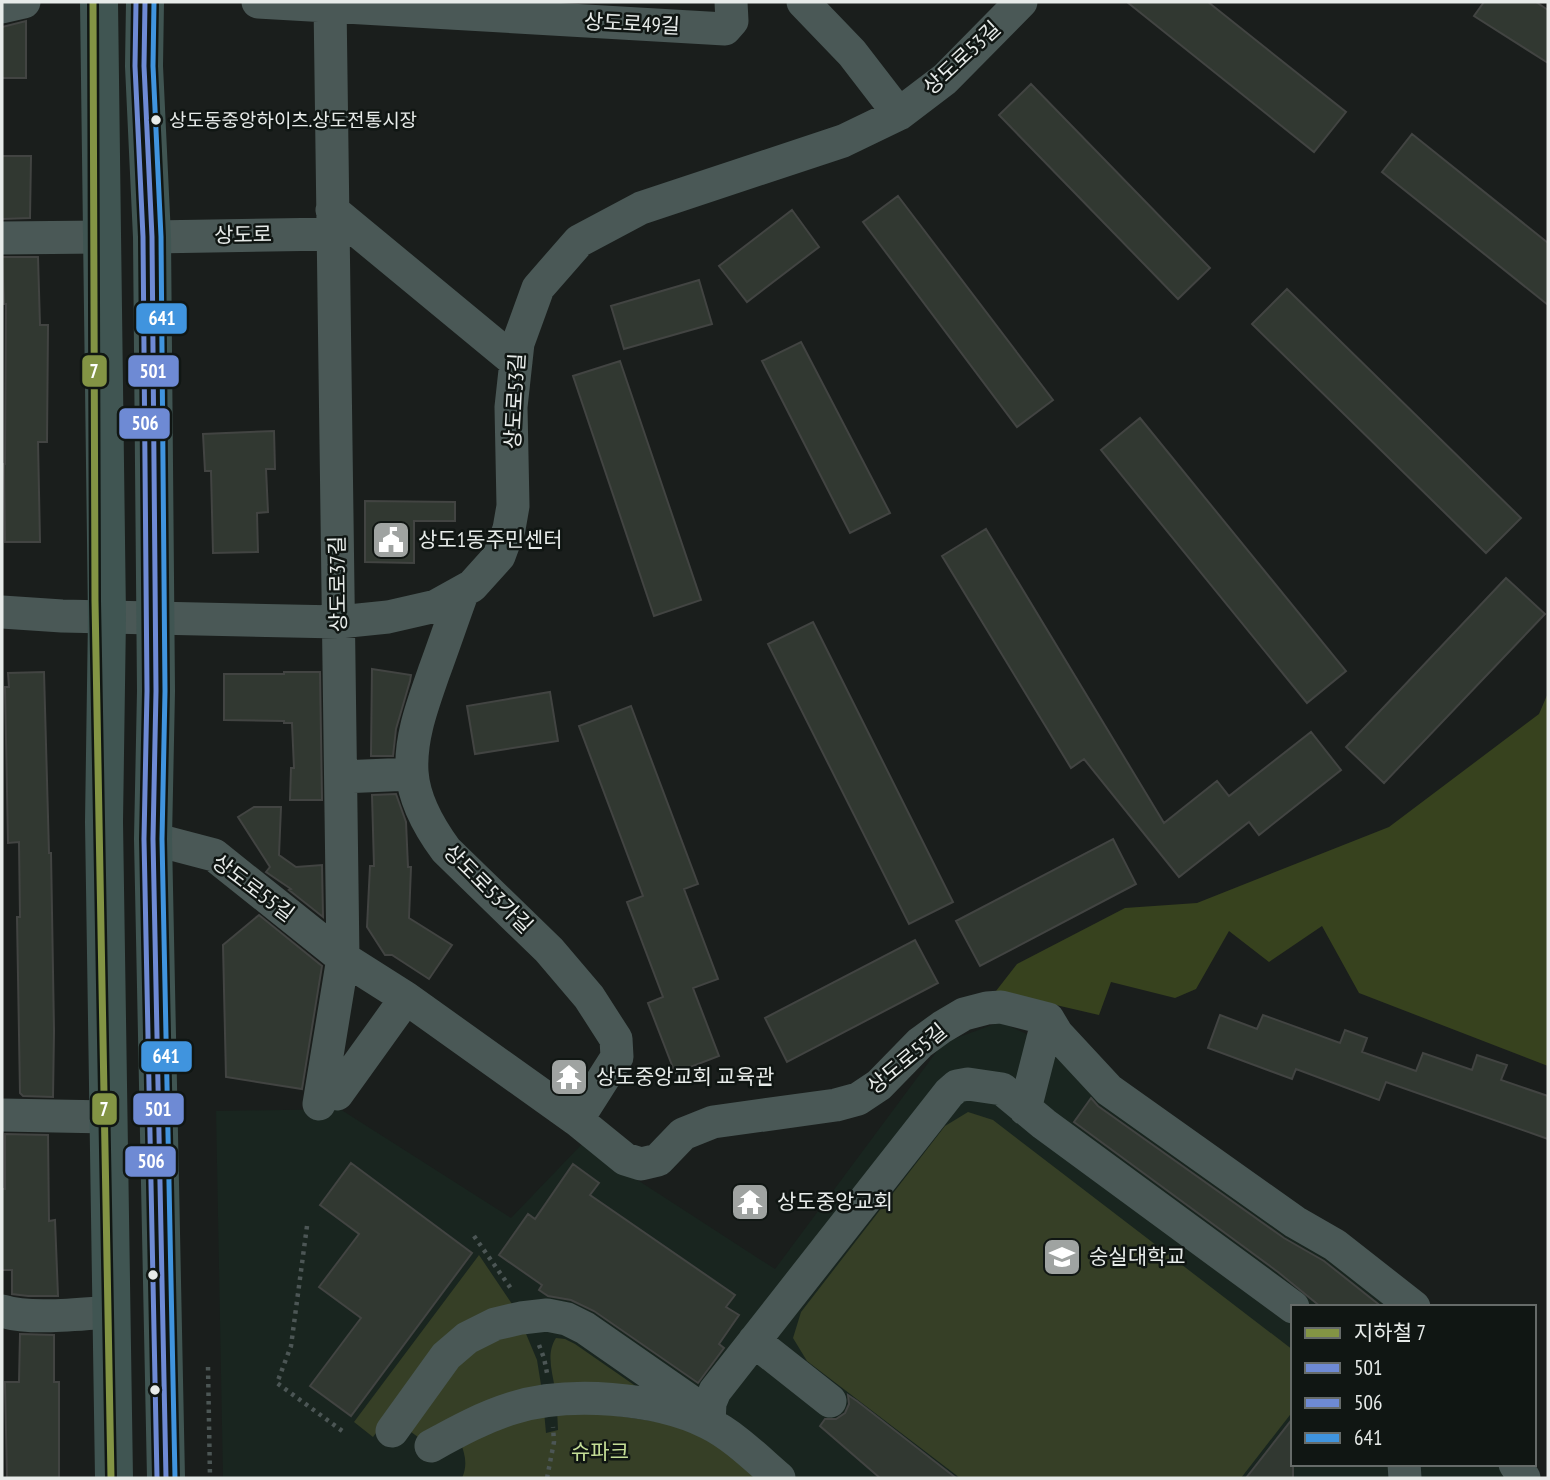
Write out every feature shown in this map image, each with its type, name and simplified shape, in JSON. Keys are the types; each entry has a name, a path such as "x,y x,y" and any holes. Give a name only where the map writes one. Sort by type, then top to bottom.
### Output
{"main road":[{"path":"99,2 107,617 104,822 114,1478"},
{"path":"145,2 144,66 152,237 156,691 153,839 166,1478"}],"street":[{"path":"2,7 24,2"},
{"name":"상도로49길","path":"258,2 330,4 725,29 732,21 731,2"},
{"path":"803,2 852,53 900,114"},
{"name":"상도로53길","path":"2,612 107,617 155,628 339,622 388,617 436,606 472,586 499,556 509,529 513,506 511,407 518,343 538,288 579,241 641,208 843,141 900,114 945,79 1021,2"},
{"name":"상도로37길","path":"330,4 344,958"},
{"path":"333,222 516,362"},
{"name":"상도로","path":"152,237 333,222"},
{"path":"2,237 101,237"},
{"name":"상도로53가길","path":"463,591 419,717 412,753 412,774 427,821 446,850 549,950 589,997 616,1040 617,1057 577,1120"},
{"path":"341,777 412,774"},
{"name":"상도로55길","path":"153,839 214,855 344,958 406,998 577,1120 625,1159 641,1164 658,1160 683,1134 713,1122 836,1105 858,1099 879,1085 920,1043 964,1014 1001,1007 1048,1019"},
{"path":"344,958 328,1099 406,998"},
{"path":"1025,1109 1048,1019"},
{"path":"1048,1019 1058,1034 1109,1090 1295,1222 1335,1245 1411,1305"},
{"path":"431,1446 476,1421 515,1407 564,1399 610,1399 686,1414 700,1412 710,1403 715,1391 949,1093 957,1086 968,1084 1002,1089 1044,1124 1291,1306"},
{"path":"2,1115 109,1117"},
{"path":"2,1311 14,1315 111,1312"},
{"path":"392,1431 446,1356 467,1338 495,1324 547,1315 567,1319 585,1328 700,1412 779,1478"},
{"path":"754,1341 830,1401"}],"path":[{"path":"307,1226 291,1346 277,1383 345,1433"},
{"path":"208,1367 210,1478"},
{"path":"547,1478 554,1442 551,1401"}],"shaded area":[{"name":"숭실대학교","path":"1000,1022 1058,1048 1397,1305 1291,1305 1291,1466 1514,1466 1520,1478 223,1478 216,1111 340,1109 511,1218 582,1144 775,1269 943,1043"}],"green space":[{"path":"1548,693 1548,1066 1359,993 1322,926 1269,962 1229,931 1196,989 1175,998 1111,982 1099,1015 996,991 1017,964 1125,908 1197,903 1389,827 1539,714"},
{"path":"968,1112 993,1120 1291,1348 1291,1414 1241,1478 960,1478 807,1361 793,1338 801,1312 945,1126"},
{"path":"479,1255 514,1307 438,1350 373,1437 354,1422"},
{"path":"524,1329 537,1360 542,1391 422,1440 407,1429 473,1347"},
{"path":"556,1338 575,1344 650,1396 555,1389 550,1356"},
{"name":"슈파크","path":"557,1409 692,1427 766,1478 462,1478 465,1460 460,1441 544,1411 546,1433 558,1430"}],"building":[{"path":"1127,2 1208,2 1346,112 1314,152"},
{"path":"1484,2 1536,2 1548,10 1548,63 1474,16"},
{"path":"26,21 26,78 2,78 2,27"},
{"path":"1031,84 1210,268 1178,299 999,115"},
{"path":"1412,134 1548,243 1548,305 1382,172"},
{"path":"2,156 31,156 30,218 2,219"},
{"path":"898,196 1053,400 1017,427 863,222"},
{"path":"792,210 819,247 747,302 719,266"},
{"path":"2,257 38,257 40,325 48,325 47,442 38,442 40,542 5,542 6,304"},
{"path":"699,280 712,324 624,349 611,306"},
{"path":"1287,289 1521,518 1486,553 1252,324"},
{"path":"801,342 890,513 850,533 762,361"},
{"path":"620,361 701,600 654,616 573,376"},
{"path":"1140,418 1346,671 1307,703 1101,450"},
{"path":"274,431 275,469 266,469 268,512 257,513 258,552 213,553 211,471 205,471 203,434"},
{"path":"365,501 455,502 455,521 414,521 414,563 365,562"},
{"path":"986,529 1164,823 1217,781 1229,796 1311,732 1341,770 1259,835 1249,822 1179,877 1084,759 1071,768 942,556"},
{"path":"1506,578 1545,614 1384,783 1346,747"},
{"path":"813,622 953,902 909,924 768,644"},
{"path":"372,669 411,675 396,729 393,756 371,756"},
{"path":"44,672 51,853 53,1097 23,1096 20,1093 17,917 20,917 19,842 8,843 5,687 9,687 8,673"},
{"path":"320,672 322,800 290,800 291,768 294,768 292,723 224,720 224,674"},
{"path":"550,692 558,741 475,754 467,706"},
{"path":"631,706 698,884 684,889 718,979 693,988 719,1056 675,1073 648,1003 663,997 627,902 643,896 579,726"},
{"path":"396,794 406,822 408,867 411,867 409,918 452,945 429,979 392,955 385,955 367,927 370,866 374,866 372,795"},
{"path":"254,807 281,807 279,855 296,867 322,865 323,917 289,890 291,889 266,872 270,867 238,817"},
{"path":"1113,839 1136,884 980,966 956,921"},
{"path":"259,915 322,966 302,1089 226,1077 223,945"},
{"path":"915,940 938,983 787,1062 765,1018"},
{"path":"1220,1015 1257,1029 1263,1015 1340,1043 1345,1030 1367,1038 1362,1052 1416,1071 1423,1053 1472,1070 1477,1055 1507,1065 1501,1080 1548,1096 1548,1139 1386,1082 1379,1100 1296,1069 1292,1079 1208,1048"},
{"path":"1091,1098 1098,1106 1284,1238 1324,1261 1379,1305 1319,1305 1278,1272 1074,1122"},
{"path":"5,1134 48,1135 49,1221 55,1220 58,1296 12,1294 12,1270 2,1270"},
{"path":"351,1163 472,1253 351,1416 310,1386 361,1318 319,1287 359,1234 320,1205"},
{"path":"573,1164 599,1183 590,1195 735,1295 726,1307 739,1315 719,1344 724,1348 698,1383 594,1311 571,1300 548,1296 539,1290 542,1285 499,1255 528,1214 535,1219"},
{"path":"20,1334 54,1335 54,1382 59,1382 59,1478 7,1478 5,1382 19,1382"},
{"path":"848,1395 956,1478 880,1478 820,1426 825,1419 836,1419 845,1413 849,1404"},
{"path":"1291,1421 1293,1478 1246,1478"}],"metro line":[{"name":"7","path":"93,2 95,601 111,1478"}],"transit line":[{"name":"506","path":"136,2 135,66 143,237 147,691 144,839 157,1478"},
{"name":"501","path":"145,2 144,66 152,237 156,691 153,839 166,1478"},
{"name":"641","path":"154,2 153,66 161,237 165,691 162,839 175,1478"}],"place":[{"name":"상도동중앙하이츠.상도전통시장","path":"156,120"},
{"name":"상도1동주민센터","path":"391,540"},
{"name":"상도중앙교회 교육관","path":"569,1077"},
{"name":"상도중앙교회","path":"750,1202"},
{"name":"숭실대학교","path":"1062,1257"}]}
